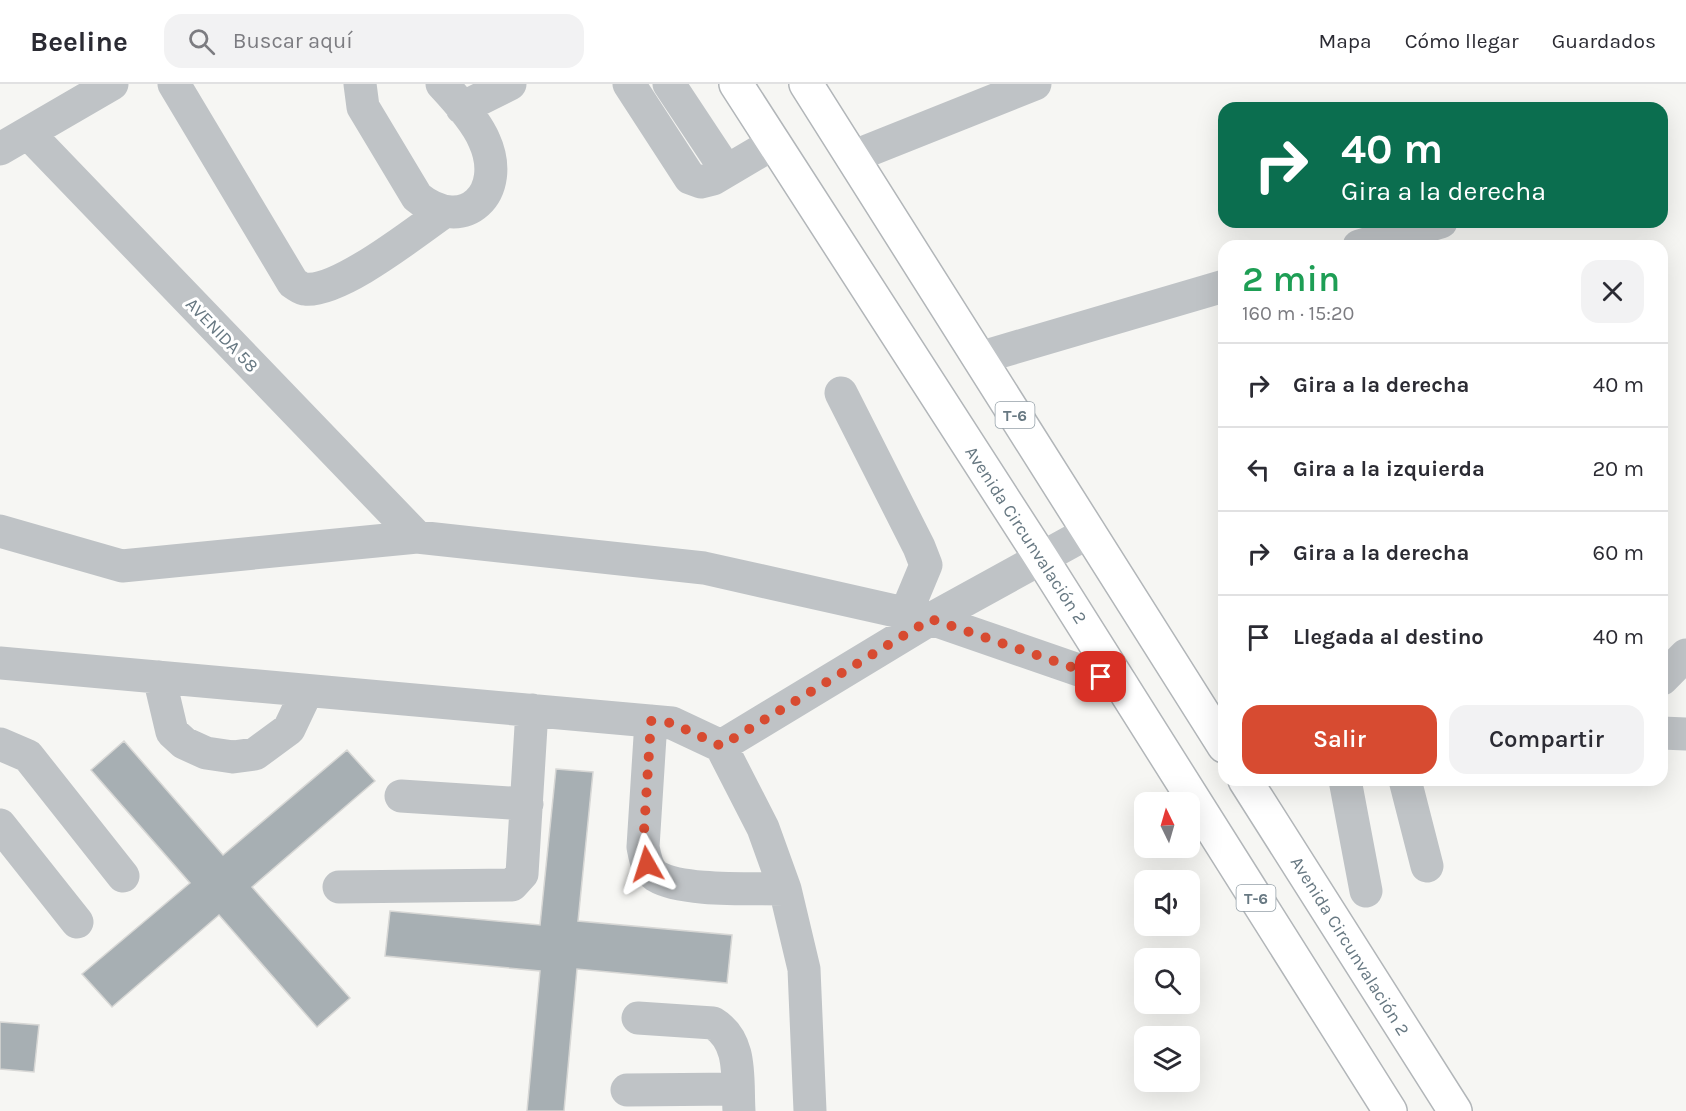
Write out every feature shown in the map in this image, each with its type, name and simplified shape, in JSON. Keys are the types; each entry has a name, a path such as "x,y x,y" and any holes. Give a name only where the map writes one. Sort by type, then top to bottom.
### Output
{"highway":[{"name":"Avenida Circunvalación 2","path":"736,84 1042,559 1390,1111"},
{"name":"T-6","path":"806,84 1089,532 1211,706 1218,728"},
{"name":"Avenida Circunvalación 2","path":"1250,786 1455,1111"}],"street":[{"path":"14,141 112,84"},
{"path":"174,84 293,283 303,289 320,288 363,268 444,212"},
{"path":"360,84 363,107 417,197 430,208 444,212 467,211 480,203 489,189 491,175 484,139 452,96 510,84"},
{"path":"629,84 690,178 701,182 712,179 774,143"},
{"path":"669,84 726,170"},
{"path":"852,157 1035,84"},
{"name":"AVENIDA 58","path":"14,141 417,537"},
{"path":"1380,240 1420,228"},
{"path":"979,358 1218,288"},
{"path":"841,393 919,547 926,566 919,616"},
{"path":"0,531 122,566 417,537 704,568 919,616 1122,685"},
{"path":"721,746 919,616 1042,559 1089,532"},
{"path":"1668,673 1686,655"},
{"path":"0,663 672,723 721,746 764,828 785,889 804,969 810,1111"},
{"path":"159,677 172,732 184,743 206,753 233,757 255,754 290,729 307,691"},
{"path":"339,887 512,885 522,874 532,710"},
{"path":"651,721 643,847 647,864 655,875 684,885 785,889"},
{"path":"1668,733 1686,734"},
{"path":"0,744 28,756 123,876"},
{"path":"1346,786 1366,891"},
{"path":"1407,786 1427,866"},
{"path":"400,796 527,804"},
{"path":"0,825 76,922"},
{"path":"627,1090 738,1100 735,1044 723,1029 713,1023 638,1018"}],"building":[{"path":"124,741 223,855 347,750 375,781 252,887 350,998 317,1027 219,915 112,1007 82,974 190,883 91,770"},
{"path":"556,769 593,772 578,921 732,935 727,983 577,969 564,1111 527,1111 540,971 385,956 390,911 540,925"},
{"path":"0,1022 39,1025 34,1072 0,1069"}],"route":[{"path":"647,864 643,847 651,721 672,723 721,746 931,619 1101,677"}]}
